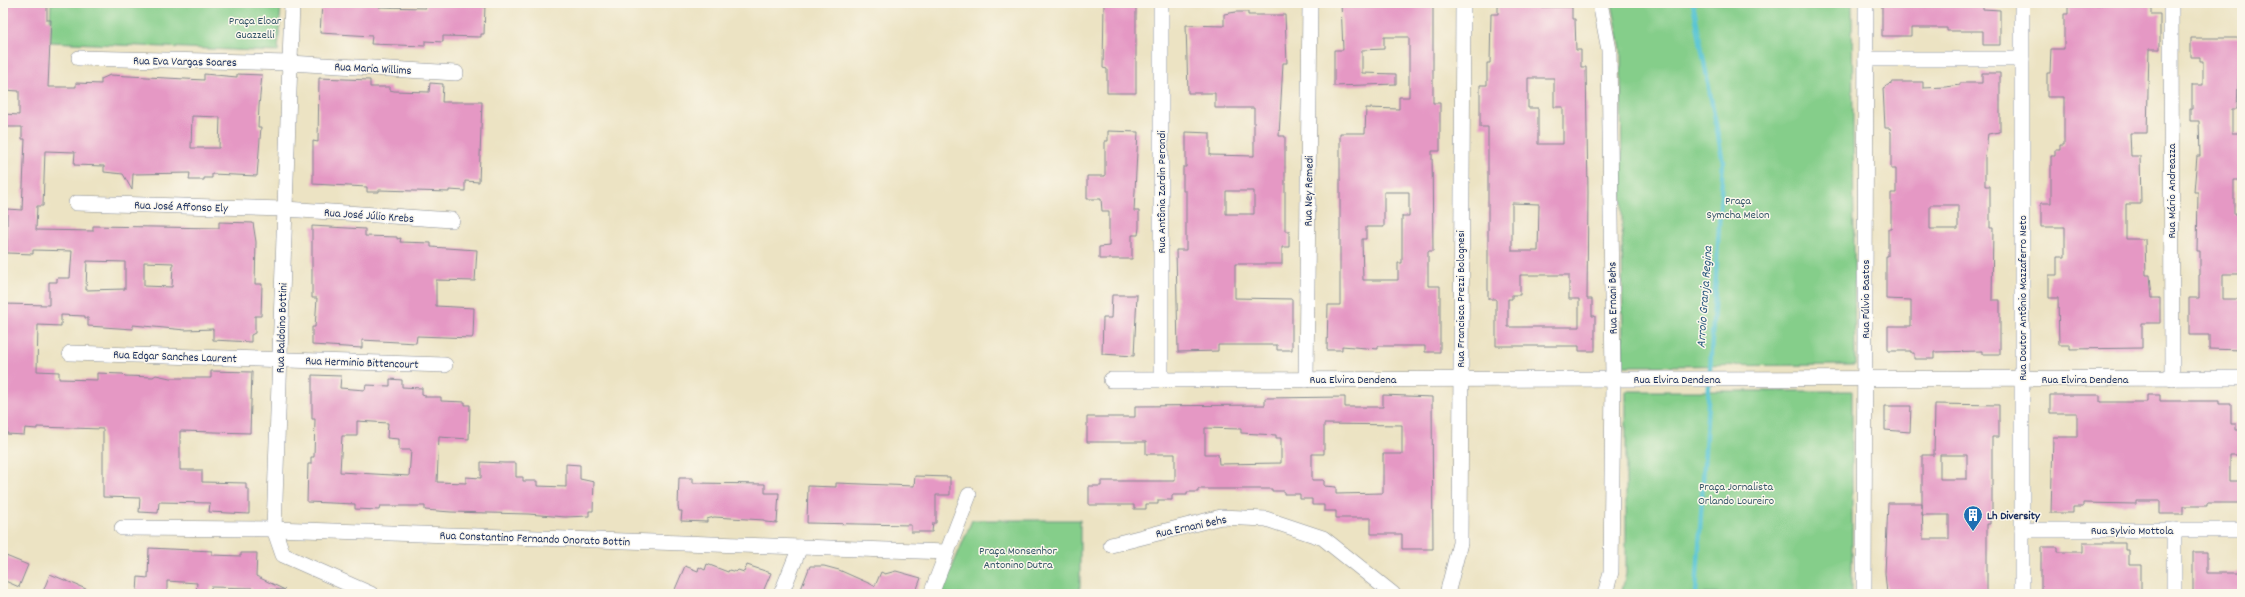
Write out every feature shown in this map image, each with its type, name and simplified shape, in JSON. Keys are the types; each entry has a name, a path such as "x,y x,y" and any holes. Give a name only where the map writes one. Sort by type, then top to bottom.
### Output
{"street":[{"name":"Rua Baldoino Bottini","path":"292,3 274,529 283,555 371,594"},
{"name":"Rua Antônia Zardin Perondi","path":"1161,3 1161,380"},
{"name":"Rua Ney Remedi","path":"1306,380 1310,3"},
{"name":"Rua Francisca Prezzi Bolognesi","path":"1447,594 1460,543 1463,3"},
{"name":"Rua Ernani Behs","path":"1600,3 1609,50 1613,379 1611,572 1605,594"},
{"name":"Rua Fúlvio Bastos","path":"1864,594 1866,3"},
{"name":"Rua Doutor Antônio Mazzaferro Neto","path":"2022,3 2022,594"},
{"name":"Rua Mário Andreazza","path":"2171,3 2172,379"},
{"name":"Rua Eva Vargas Soares","path":"79,58 290,63"},
{"path":"1866,59 2022,59"},
{"name":"Rua Maria Willims","path":"290,63 456,73"},
{"name":"Rua José Affonso Ely","path":"76,203 285,209"},
{"name":"Rua José Júlio Krebs","path":"285,209 452,220"},
{"name":"Rua Edgar Sanches Laurent","path":"70,353 280,359"},
{"name":"Rua Herminio Bittencourt","path":"280,359 445,365"},
{"name":"Rua Elvira Dendena","path":"1111,380 1672,378 2022,380 2242,378"},
{"path":"931,594 969,495"},
{"name":"Rua Ernani Behs","path":"1111,545 1221,517 1266,518 1323,538 1393,594"},
{"name":"Rua Constantino Fernando Onorato Bottin","path":"122,528 274,529 947,552"},
{"name":"Rua Sylvio Mottola","path":"2022,530 2242,530"},
{"path":"2174,530 2174,594"},
{"path":"781,594 800,547"}],"green space":[{"name":"Praça Eloar Guazzelli","path":"51,3 281,3 278,52 49,42"},
{"name":"Praça Symcha Melon","path":"1612,3 1852,3 1855,365 1623,366 1621,50"},
{"name":"Praça Jornalista Orlando Loureiro","path":"1626,391 1852,391 1852,594 1621,594 1626,574"},
{"name":"Praça Monsenhor Antonino Dutra","path":"972,520 1080,520 1080,594 941,594"}],"building":[{"path":"3,3 47,3 47,20 51,20 48,87 76,87 76,83 101,84 101,79 110,75 204,80 204,74 237,77 237,74 262,75 258,127 261,127 257,176 212,174 212,178 204,178 204,180 189,180 190,173 133,174 132,190 123,174 104,172 104,166 74,165 75,152 45,151 43,206 37,206 36,230 93,231 93,226 219,228 219,222 253,223 256,242 255,284 262,284 261,316 255,316 255,333 251,335 251,342 213,340 213,329 185,330 133,325 133,329 88,326 88,318 85,318 85,316 61,315 61,326 38,325 37,371 59,372 59,379 97,380 97,373 153,377 156,375 170,378 211,378 211,371 252,372 250,433 180,431 180,470 202,470 202,482 246,483 246,489 249,489 249,514 209,512 210,503 159,502 158,513 139,512 140,498 103,497 103,429 37,427 37,429 25,428 24,435 7,434 7,427 3,427 3,304 49,305 49,282 57,282 57,278 70,278 72,251 33,250 33,254 7,253 7,209 22,210 25,139 22,139 22,127 3,127 3,114 19,115 19,91 3,90","holes":["192,116 220,117 219,148 191,148","87,261 125,262 125,289 86,290","144,262 173,263 172,287 144,286"]},
{"path":"322,3 379,3 379,7 426,8 426,3 485,5 484,34 481,34 481,37 443,36 443,42 425,41 425,46 371,44 372,36 320,33"},
{"path":"1104,3 1136,3 1136,93 1107,93 1107,69 1103,68"},
{"path":"1341,3 1433,4 1433,103 1440,103 1440,151 1432,151 1433,251 1428,251 1428,286 1440,286 1440,352 1425,352 1425,346 1378,346 1378,349 1342,346 1342,350 1327,350 1328,305 1340,305 1340,133 1365,133 1366,108 1399,109 1399,97 1409,97 1409,37 1384,37 1384,49 1362,50 1362,73 1396,74 1396,84 1334,86 1334,50 1343,50","holes":["1384,192 1409,192 1409,216 1402,216 1402,263 1398,263 1398,280 1363,280 1362,239 1366,239 1366,227 1384,227"]},
{"path":"1498,3 1537,3 1537,7 1572,7 1572,19 1575,19 1576,50 1581,50 1581,67 1586,67 1588,192 1587,299 1592,299 1592,316 1595,316 1595,351 1579,351 1579,346 1496,346 1496,299 1488,299 1488,127 1480,127 1480,85 1487,85 1487,63 1490,63 1491,14 1498,14","holes":["1528,78 1554,78 1554,107 1563,107 1563,144 1538,144 1538,108 1528,108","1512,203 1539,204 1538,251 1512,251","1520,275 1569,275 1569,299 1579,299 1579,327 1508,327 1508,299 1512,299 1512,295 1520,295"]},
{"path":"1882,3 1983,3 1983,9 2000,10 2000,45 1983,45 1983,31 1947,31 1947,28 1911,28 1911,36 1882,36"},
{"path":"2068,3 2089,3 2089,5 2151,3 2151,14 2160,14 2160,49 2149,49 2147,133 2130,133 2131,156 2140,156 2141,204 2126,204 2126,239 2145,239 2146,275 2150,275 2152,298 2160,298 2160,323 2142,323 2142,348 2070,349 2070,345 2059,345 2058,298 2049,298 2049,275 2057,275 2057,257 2065,257 2065,227 2041,227 2041,203 2051,203 2051,156 2055,156 2055,150 2060,150 2060,145 2064,145 2064,97 2047,97 2047,73 2050,73 2051,49 2064,49 2064,14 2068,14"},
{"path":"1248,12 1248,15 1285,15 1287,63 1283,63 1279,136 1285,136 1285,231 1289,231 1289,247 1282,247 1282,264 1235,264 1235,298 1292,299 1292,350 1277,350 1277,345 1218,345 1218,351 1178,352 1176,250 1186,250 1186,191 1183,191 1183,167 1186,167 1186,132 1210,133 1210,155 1254,156 1254,108 1215,108 1215,93 1188,93 1186,25 1224,26 1224,14","holes":["1226,191 1254,191 1254,214 1226,214"]},
{"path":"2191,38 2240,38 2237,109 2232,109 2232,133 2242,133 2242,180 2234,180 2234,215 2242,215 2242,274 2223,274 2223,299 2242,299 2242,350 2209,349 2209,335 2189,335 2189,298 2199,298 2200,275 2200,251 2197,251 2198,192 2194,192 2197,156 2200,156 2199,121 2190,121 2190,109 2192,109 2192,85 2203,85 2203,61 2200,61 2200,57 2191,57"},
{"path":"1982,73 2000,73 2000,132 1988,134 1985,157 1985,186 1990,186 1990,228 1993,228 1992,300 2000,300 2000,354 1982,354 1982,351 1934,352 1934,359 1914,359 1914,353 1911,353 1911,351 1888,351 1888,326 1911,326 1911,300 1886,299 1886,256 1888,256 1888,229 1891,229 1891,193 1896,193 1896,169 1891,169 1891,133 1890,128 1885,128 1883,88 1893,82 1923,82 1923,88 1946,87 1960,85 1960,83 1982,83","holes":["1930,205 1958,205 1958,229 1930,229"]},
{"path":"319,78 370,80 370,87 390,87 390,90 394,91 429,92 430,83 443,84 442,102 482,102 479,182 465,181 465,191 449,190 449,192 379,190 379,192 367,192 367,187 313,184 313,141 318,142"},
{"path":"1108,131 1138,132 1134,211 1139,211 1139,228 1138,235 1132,235 1132,259 1099,259 1099,247 1109,246 1109,211 1102,211 1101,199 1087,199 1087,176 1105,176 1105,141 1108,141"},
{"path":"312,226 365,229 365,236 397,237 397,239 401,238 400,242 431,243 431,247 477,250 475,281 436,280 436,306 474,308 472,338 417,336 416,343 362,340 362,348 312,345 312,327 315,327 317,298 312,298"},
{"path":"1112,295 1137,295 1134,356 1102,354 1103,318 1111,318"},
{"path":"312,375 341,376 340,388 365,390 366,385 390,386 390,379 402,380 402,387 422,388 422,394 425,395 425,397 441,397 441,401 465,402 465,405 470,405 469,439 439,437 437,482 466,483 466,477 481,478 481,462 516,463 516,477 523,477 523,481 537,481 537,486 566,487 566,464 580,465 580,479 594,482 593,511 589,511 589,516 565,517 425,510 425,506 380,506 379,510 355,509 355,504 307,502 308,464 311,464 311,457 314,457 315,419 312,419","holes":["357,421 388,423 387,438 399,439 399,450 411,450 409,476 340,472 342,436 357,436"]},
{"path":"1383,395 1432,397 1433,549 1402,549 1402,534 1371,534 1371,518 1336,518 1336,511 1324,511 1324,505 1312,505 1312,499 1300,499 1300,494 1284,494 1284,491 1272,491 1272,489 1198,489 1198,492 1187,492 1187,495 1172,495 1172,500 1158,500 1158,504 1146,504 1146,509 1134,509 1134,505 1089,505 1089,486 1101,486 1101,481 1175,481 1175,454 1146,454 1146,442 1087,442 1087,417 1135,417 1135,406 1265,405 1265,398 1345,397 1345,407 1383,407","holes":["1324,424 1402,425 1402,454 1383,454 1383,493 1336,494 1336,487 1324,486 1324,480 1312,480 1312,454 1324,454","1205,428 1241,429 1241,433 1276,435 1276,438 1281,438 1281,463 1219,464 1218,454 1205,454"]},
{"path":"2050,395 2100,395 2100,402 2147,402 2147,395 2160,395 2160,401 2219,401 2219,404 2231,404 2231,424 2236,424 2236,430 2242,430 2242,455 2230,455 2230,481 2240,481 2240,503 2207,503 2207,506 2183,506 2183,514 2160,514 2160,501 2136,501 2136,504 2083,503 2083,507 2073,507 2073,513 2051,513 2053,437 2077,437 2077,413 2050,413"},
{"path":"1935,404 1999,405 1999,437 1992,437 1992,514 1990,514 1990,524 1987,524 1987,594 1887,594 1885,573 1888,503 1922,503 1922,455 1934,455","holes":["1940,455 1967,455 1967,479 1940,479","1922,515 1949,515 1949,539 1923,539"]},
{"path":"1885,406 1911,406 1910,432 1885,430"},
{"path":"915,476 950,477 950,495 936,495 936,523 933,523 932,532 911,532 911,525 807,523 808,486 836,487 836,483 914,486"},
{"path":"679,478 693,478 693,483 765,484 765,493 779,493 777,523 765,522 764,520 714,517 707,519 707,522 681,521 682,511 679,511 678,506"},
{"path":"2083,543 2125,543 2125,550 2129,550 2129,565 2141,565 2141,594 2041,594 2041,547 2058,547 2058,552 2083,552"},
{"path":"149,548 212,551 212,555 241,556 241,553 257,553 256,576 285,590 267,589 265,594 250,594 252,588 211,587 210,593 196,593 197,583 167,581 167,593 137,592 138,577 148,578"},
{"path":"2193,552 2207,552 2207,573 2242,573 2242,594 2193,594"},
{"path":"6,556 28,565 19,587 3,580 3,563"},
{"path":"707,564 728,572 729,570 736,572 738,570 744,572 747,565 771,573 762,594 673,594 685,566 698,571 699,567 705,570"},
{"path":"810,566 824,566 839,570 875,586 881,572 885,574 896,571 921,578 915,594 799,594"},
{"path":"50,574 98,594 42,594"}],"waterway":[{"name":"Arroio Granja Regina","path":"1693,3 1723,162 1696,594"}],"place":[{"name":"Lh Diversity","path":"1973,532"}]}
